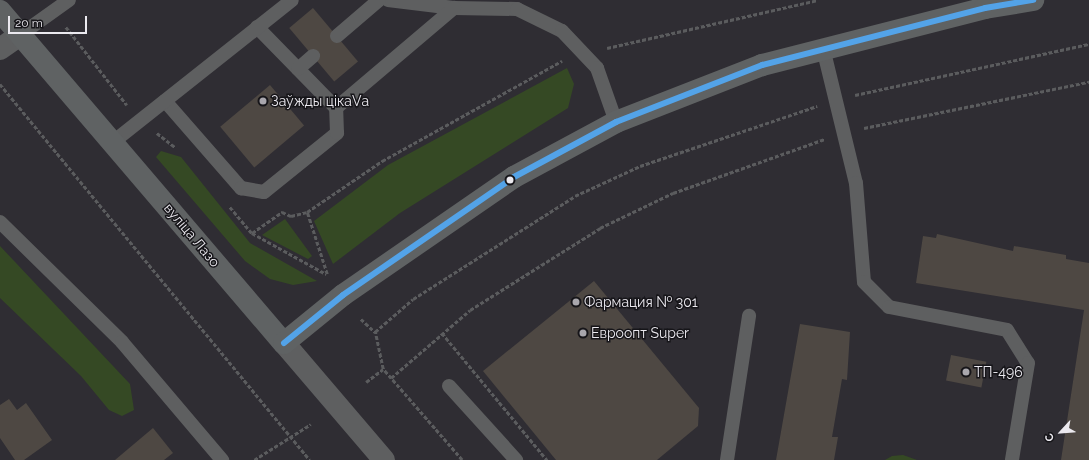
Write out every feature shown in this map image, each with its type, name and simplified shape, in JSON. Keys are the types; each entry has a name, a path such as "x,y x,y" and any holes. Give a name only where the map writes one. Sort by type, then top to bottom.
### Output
{"main road":[{"path":"284,343 343,295 508,181 616,122 762,65 824,48 1033,0"},
{"name":"вуліца Лазо","path":"0,11 284,343"}],"street":[{"path":"0,49 20,35"},
{"name":"вуліца Лазо","path":"284,343 384,460"}],"lane":[{"path":"20,35 69,0"},
{"path":"113,142 292,0"},
{"path":"337,36 379,0"},
{"path":"388,0 454,8 517,9 562,31 597,68 616,122"},
{"path":"336,108 454,8"},
{"path":"164,101 241,188 264,192 337,133 336,108 257,27"},
{"path":"824,48 856,183 864,282 889,307 1007,330 1028,363 1012,460"},
{"path":"298,69 313,56"},
{"path":"0,222 122,342 222,460"},
{"path":"727,460 749,316"},
{"path":"449,386 516,460"}],"path":[{"path":"252,232 282,212 291,216 307,212 382,161 556,63 582,53 818,0"},
{"path":"375,332 413,298 575,196 640,166 836,99 1089,44"},
{"path":"391,378 470,310 600,228 673,194 843,132 1089,82"},
{"path":"0,84 310,460"},
{"path":"307,212 327,274"},
{"path":"361,319 375,332 383,369 462,460"},
{"path":"442,333 547,460"},
{"path":"366,382 383,369"},
{"path":"254,460 292,440 312,424"}],"green space":[{"path":"567,68 574,84 568,108 400,213 333,264 314,221 388,165"},
{"path":"161,151 181,157 250,243 317,281 293,285 270,279 245,261 156,157"},
{"path":"285,219 312,256 308,259 262,235"},
{"path":"0,246 130,384 134,410 122,416 109,410 81,376 0,298"},
{"path":"903,455 917,460 885,460 892,456"}],"building":[{"path":"313,8 358,62 334,82 289,28"},
{"path":"270,85 304,126 254,167 220,127"},
{"path":"937,234 1013,251 1014,246 1066,255 1066,259 1089,263 1089,460 1061,460 1084,310 916,283 923,236 936,238"},
{"name":"Евроопт Super","path":"594,281 699,408 698,426 657,460 556,460 483,371"},
{"path":"800,324 850,332 847,380 842,379 832,437 838,437 834,460 776,460"},
{"name":"ТП-496","path":"951,355 986,362 981,387 946,381"},
{"path":"9,399 17,410 26,403 52,440 24,460 15,460 0,438 0,405"},
{"path":"153,428 173,453 164,460 115,460"}],"transit line":[{"path":"284,343 343,295 514,177 616,122 762,65 985,8 1033,0"}],"place":[{"name":"Заўжды цікаVа","path":"263,101"},
{"name":"Фармация № 301","path":"576,302"},
{"name":"Евроопт Super","path":"583,333"},
{"name":"ТП-496","path":"966,372"}]}
